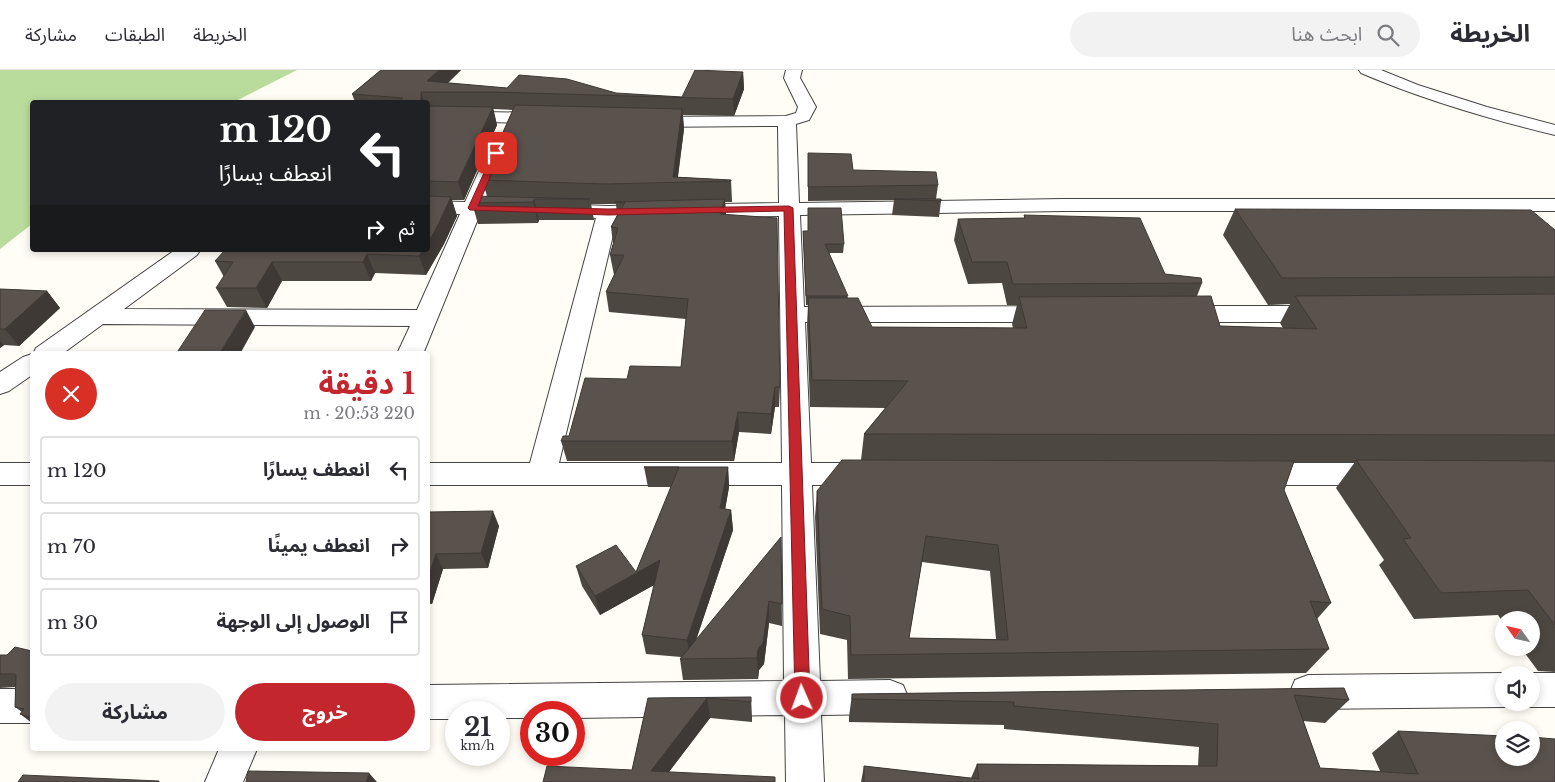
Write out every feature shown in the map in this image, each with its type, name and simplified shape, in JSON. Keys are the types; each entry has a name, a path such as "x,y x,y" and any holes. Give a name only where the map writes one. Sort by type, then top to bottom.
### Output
{"street":[{"path":"1367,70 1412,89 1481,111 1555,130"},
{"path":"633,122 787,121 803,116 807,107 791,73"},
{"path":"430,116 559,118"},
{"path":"411,351 512,116"},
{"path":"787,121 805,782"},
{"path":"430,207 608,212 1063,205 1555,205"},
{"path":"542,474 608,212"},
{"path":"49,351 186,252"},
{"path":"792,315 1069,314"},
{"path":"1158,314 1347,314"},
{"path":"99,316 425,318"},
{"path":"0,386 30,364"},
{"path":"0,474 30,474"},
{"path":"430,474 896,474"},
{"path":"1226,474 1405,474"},
{"path":"1276,693 1495,690"},
{"path":"1540,690 1555,690"},
{"path":"430,702 921,696"},
{"path":"0,706 30,706"},
{"path":"224,782 237,751"}],"green space":[{"path":"0,70 297,70 238,100 30,100 30,226 0,249"}],"building":[{"path":"381,70 439,70 427,81 507,88 519,75 567,79 616,93 682,97 695,70 743,72 733,99 491,92 421,92 421,100 401,100 403,98 352,94"},
{"path":"515,105 682,109 673,177 731,181 605,184 482,180"},
{"path":"430,106 493,107 458,182 430,181"},
{"path":"808,153 851,154 853,170 936,172 938,185 808,187"},
{"path":"430,196 451,197 430,239"},
{"path":"475,196 590,199 534,199 533,202 472,203"},
{"path":"725,199 720,214 777,218 780,387 775,387 771,414 738,412 732,441 561,441 563,436 569,436 585,378 627,379 630,366 681,367 688,299 606,292 624,255 610,255 618,228 611,227 625,202 615,202"},
{"path":"894,199 941,199 941,201"},
{"path":"808,208 841,208 844,244 825,244 848,296 806,296 803,231 808,231"},
{"path":"1235,209 1531,210 1555,230 1555,277 1282,278"},
{"path":"1024,215 1140,218 1165,274 1201,278 1202,283 1013,284 1007,262 972,262 958,219 1025,218"},
{"path":"223,252 422,252 419,256 367,254 363,262 272,262 256,288 216,288 233,262 215,261"},
{"path":"0,289 47,291 5,329 0,329"},
{"path":"1555,294 1555,435 864,434 908,381 812,380 808,298 858,298 872,327 1027,328 1019,297 1211,296 1220,326 1317,329 1295,296"},
{"path":"205,310 246,310 221,351 178,351"},
{"path":"842,460 1294,461 1284,490 1331,603 1310,601 1329,649 851,655 850,616 822,609 817,491","holes":["926,536 998,545 1008,640 909,638"]},
{"path":"1356,460 1555,461 1555,625 1528,590 1441,593 1403,539 1411,538"},
{"path":"679,467 728,467 720,508 731,510 687,640 642,635 660,560 595,596 576,566 616,545 636,572"},
{"path":"493,511 481,553 436,554 430,572 430,512"},
{"path":"781,537 782,604 769,601 763,643 758,649 757,658 680,659"},
{"path":"15,647 30,651 30,717 20,714 24,709 15,707 16,675 0,674 0,655 7,655"},
{"path":"1344,688 1349,700 1294,695 1320,768 1418,774 1398,731 1495,736 1495,766 1540,766 1540,738 1555,739 1555,782 864,782 864,766 979,779 977,764 1217,766 1218,724 1014,706 1014,702 852,699 852,694"},
{"path":"751,697 751,702 707,698 651,771 775,777 775,782 543,782 547,766 632,770 648,698"},
{"path":"248,771 369,773 366,782 246,782"},
{"path":"23,775 159,781 159,782 18,782"}],"route":[{"path":"496,153 473,208 608,212 789,208 802,698"}]}
